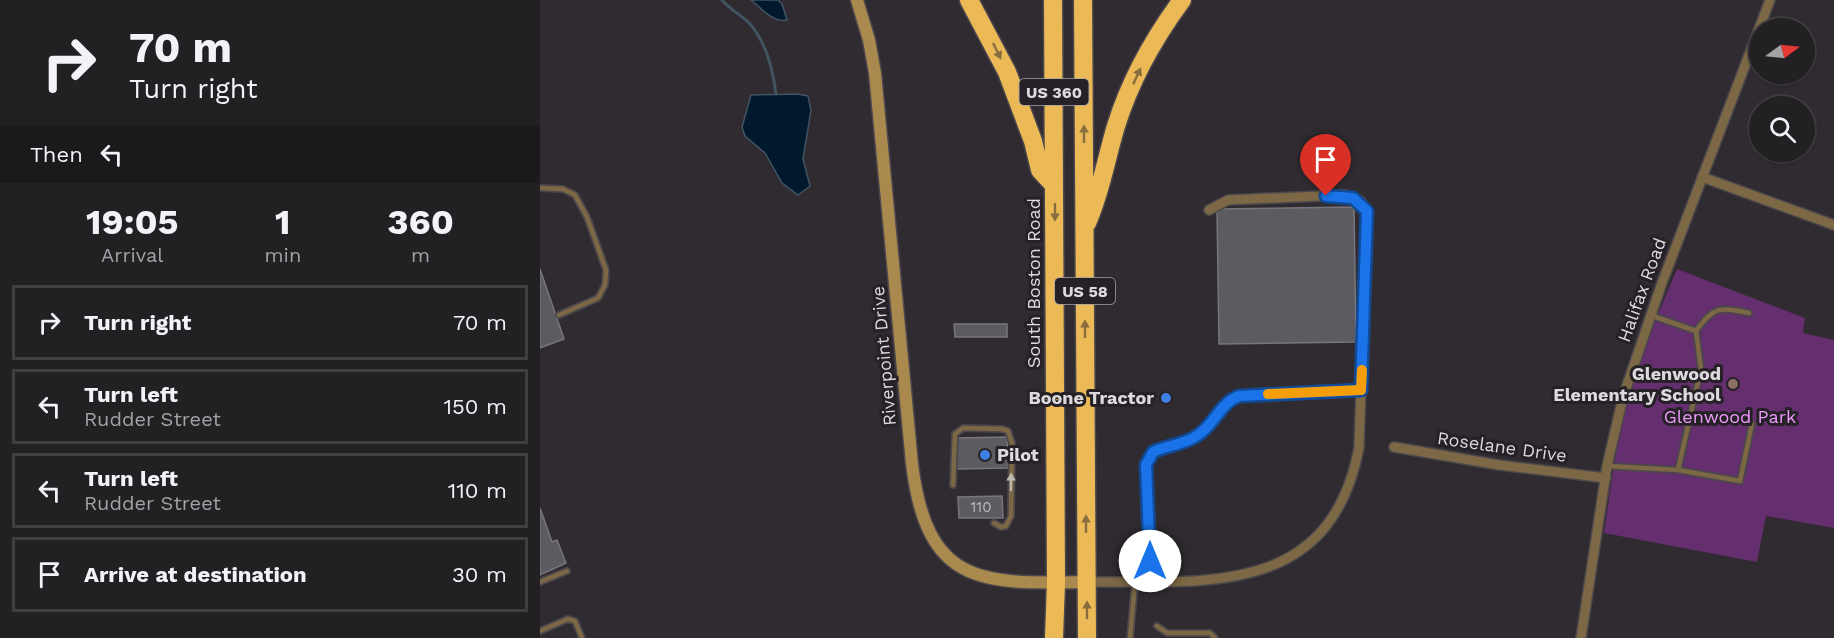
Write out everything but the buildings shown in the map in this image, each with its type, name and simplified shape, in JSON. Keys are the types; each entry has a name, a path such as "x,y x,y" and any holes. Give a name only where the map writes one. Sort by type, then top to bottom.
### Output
{"highway":[{"path":"969,0 1007,72 1030,131 1040,170 1054,185"},
{"name":"South Boston Road","path":"1053,0 1056,583 1054,638"},
{"name":"US 58","path":"1083,0 1087,638"},
{"path":"1084,230 1099,196 1108,156 1125,101 1157,37 1182,0"}],"street":[{"name":"Riverpoint Drive","path":"857,0 869,40 874,73 912,464 923,519 934,543 963,570 998,581 1087,582"},
{"name":"Halifax Road","path":"1581,638 1607,466 1623,397 1650,315 1770,0"},
{"path":"1702,177 1834,225"},
{"path":"1087,582 1209,581 1255,574 1290,556 1309,542 1334,512 1350,481 1359,448 1368,217 1364,205 1345,195 1228,200 1209,210"},
{"name":"Roselane Drive","path":"1394,447 1499,465 1606,478"}],"lane":[{"path":"540,188 563,189 575,195 584,210 606,270 605,285 598,298 560,315"},
{"path":"1678,470 1701,369 1696,331 1708,315 1723,308 1749,312"},
{"path":"1650,315 1696,331"},
{"path":"1150,582 1151,539 1146,465 1153,452 1188,441 1200,434 1210,426 1225,404 1239,396 1361,390"},
{"path":"1607,466 1678,470 1740,481 1752,424"},
{"path":"953,485 952,439 958,431 963,428 1008,431 1012,443 1011,516 1006,525 1001,527 994,523"},
{"path":"540,582 567,571"},
{"path":"1130,638 1135,582"},
{"path":"540,631 568,619 575,621 582,638"},
{"path":"1157,626 1167,633 1209,633 1215,638"}],"green space":[{"name":"Glenwood Park","path":"1677,269 1805,318 1803,333 1834,340 1834,528 1766,516 1757,562 1604,533 1626,407 1652,328"}],"water":[{"path":"751,0 778,0 782,4 787,20 772,17"},
{"path":"797,94 808,96 811,110 803,159 810,186 798,195 782,183 765,153 745,136 742,127 751,95"}],"waterway":[{"path":"722,0 756,31 771,66 776,94"}],"slow traffic":[{"path":"1268,394 1361,390 1362,370"}],"place":[{"name":"Glenwood Elementary School","path":"1733,384"},
{"name":"Boone Tractor","path":"1166,398"},
{"name":"Pilot","path":"985,455"}],"route":[{"path":"1150,561 1151,539 1146,465 1153,452 1176,446 1200,434 1210,426 1225,404 1239,396 1361,390 1367,211 1360,201 1345,195 1326,196"}]}
